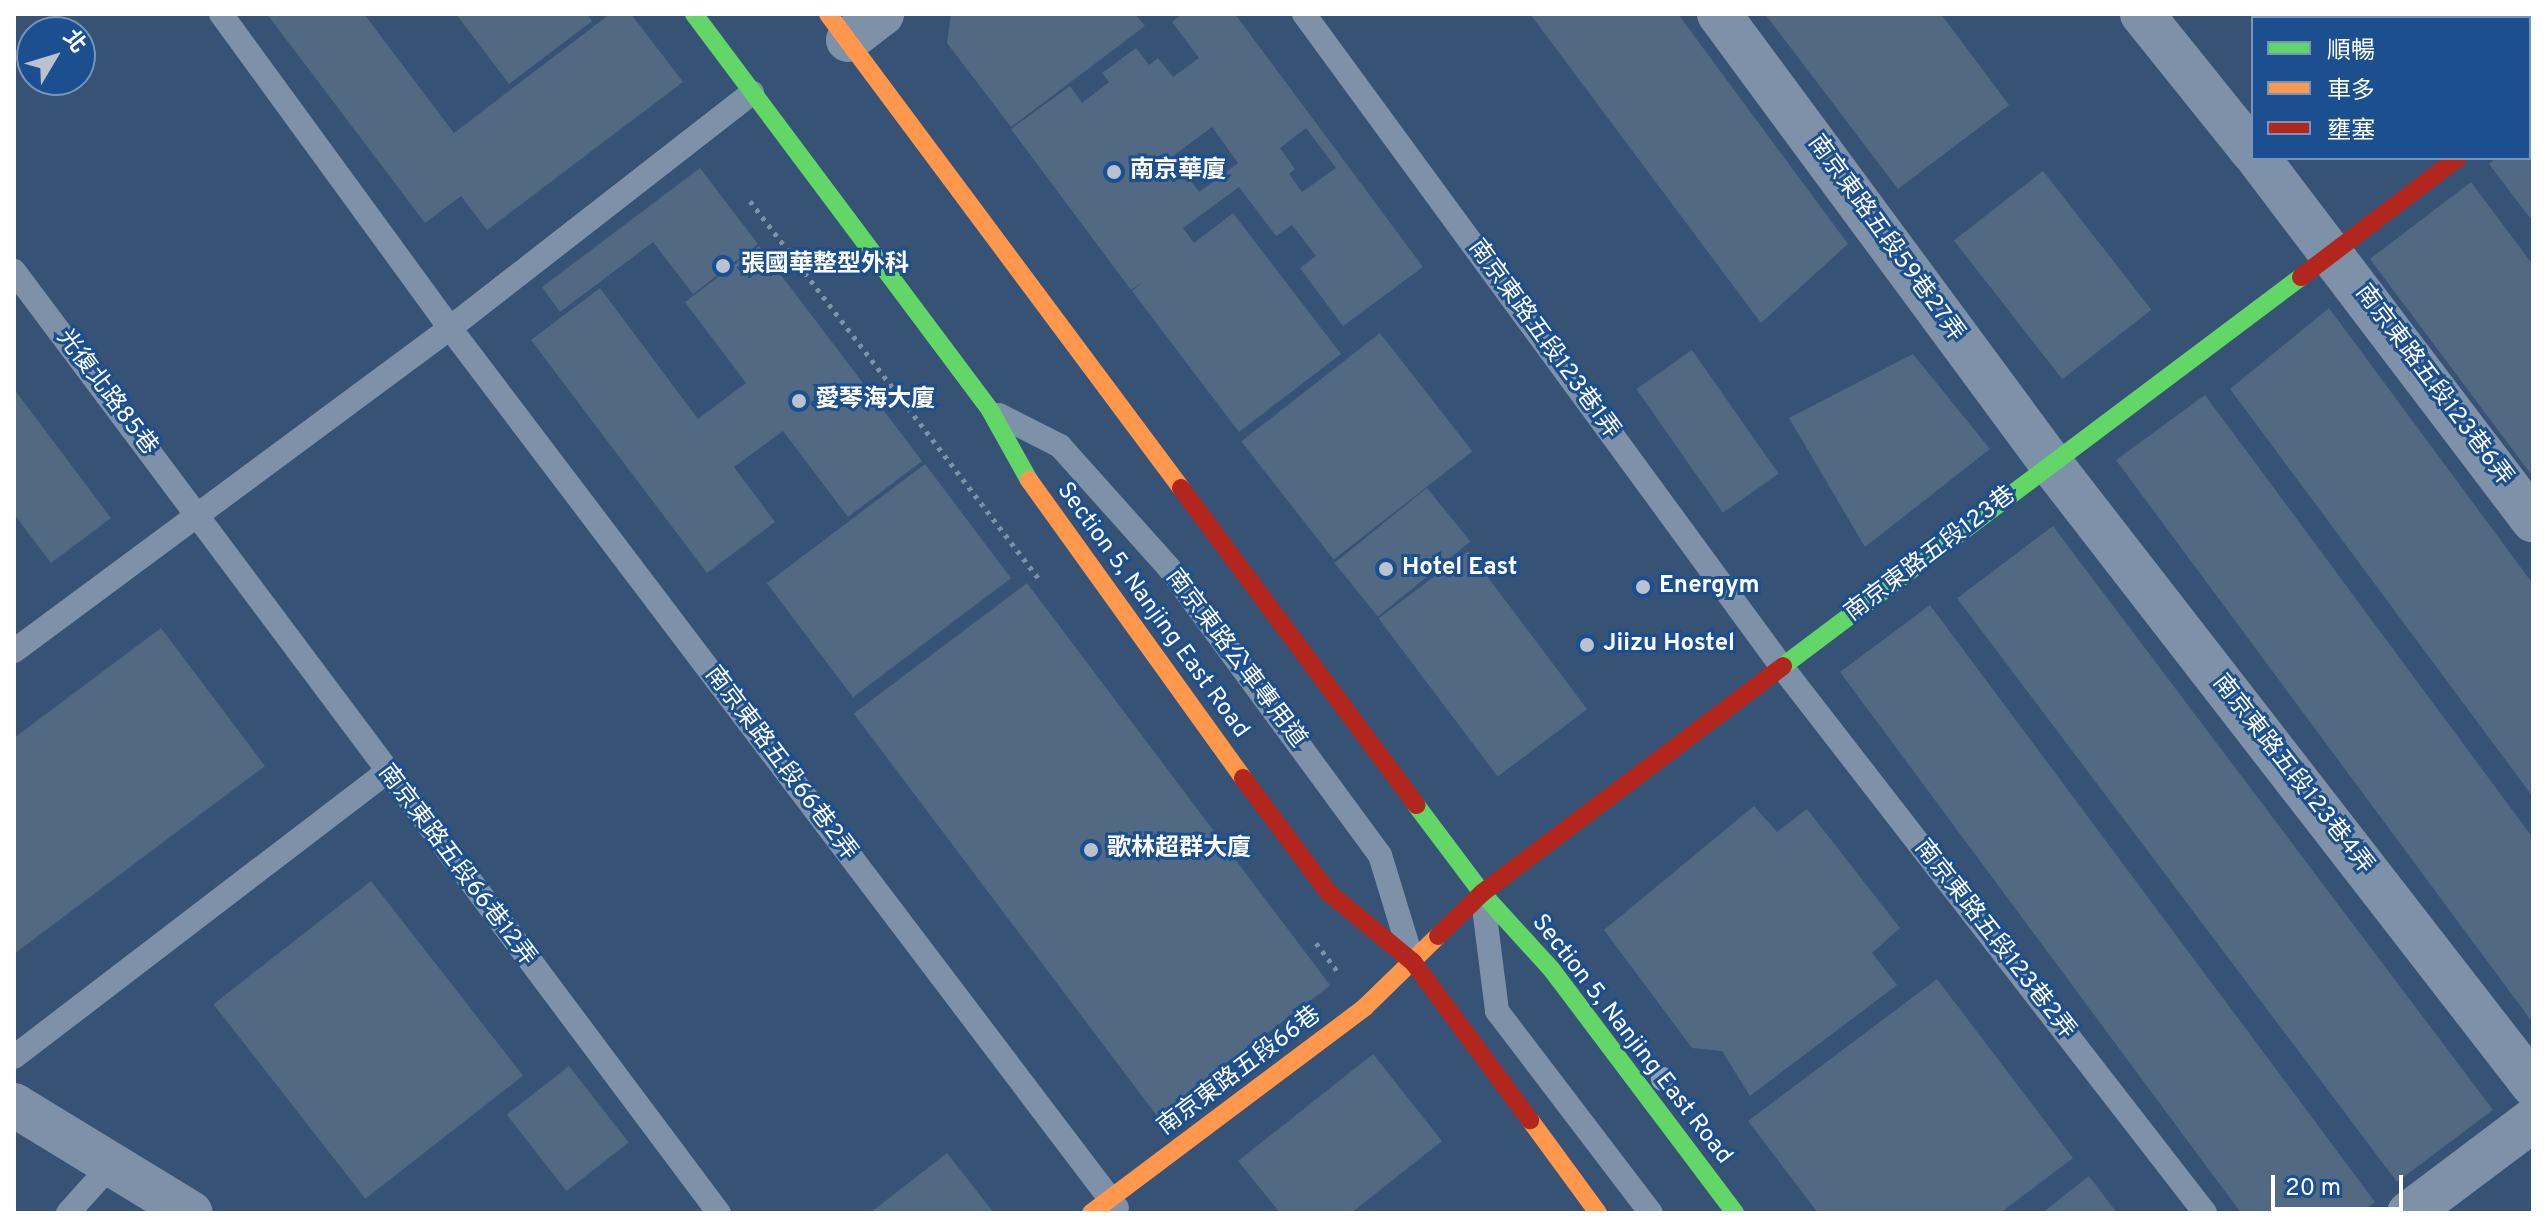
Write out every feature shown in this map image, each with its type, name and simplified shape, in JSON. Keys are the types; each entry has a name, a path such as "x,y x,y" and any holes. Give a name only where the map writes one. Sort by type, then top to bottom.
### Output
{"main road":[{"name":"Section 5, Nanjing East Road","path":"694,14 990,410 1026,475 1117,608 1328,892 1413,962 1598,1213"},
{"name":"Section 5, Nanjing East Road","path":"838,27 1482,893 1552,970 1735,1213"},
{"name":"南京東路五段123巷","path":"1413,962 1482,893 2455,160"},
{"name":"南京東路五段66巷","path":"1107,1208 1365,1007 1413,962"}],"street":[{"path":"838,27 882,14"},
{"name":"南京東路五段59巷27弄","path":"1719,14 2052,465"},
{"path":"2142,14 2251,150"},
{"name":"南京東路五段123巷6弄","path":"2260,160 2333,252 2533,520"},
{"name":"南京東路五段123巷4弄","path":"2052,465 2533,1085"},
{"path":"14,1105 191,1213"},
{"path":"2409,1213 2533,1120"}],"lane":[{"name":"南京東路五段66巷2弄","path":"221,14 450,328 1107,1208"},
{"name":"南京東路五段123巷1弄","path":"1304,14 1782,667"},
{"path":"14,651 450,328 752,93"},
{"name":"光復北路85巷","path":"14,271 198,516"},
{"name":"南京東路公車專用道","path":"990,410 1060,446 1169,568 1380,855 1413,962"},
{"name":"南京東路五段66巷12弄","path":"198,516 386,773 719,1213"},
{"name":"南京東路五段123巷2弄","path":"1782,667 2205,1213"},
{"path":"14,1057 386,773"},
{"path":"1482,893 1497,1011 1651,1213"},
{"path":"68,1213 111,1165"}],"building":[{"path":"267,14 364,14 454,133 610,14 631,14 683,82 487,230 461,196 425,223"},
{"path":"456,14 587,14 592,21 509,84"},
{"path":"951,14 1135,14 1145,26 1011,127 947,43"},
{"name":"南京華廈","path":"1182,14 1235,14 1423,267 1343,326 1300,268 1316,256 1292,225 1276,236 1239,187 1183,228 1194,243 1233,213 1341,354 1239,432 1132,291 1144,281 1131,290 1011,129 1070,86 1082,103 1109,82 1102,73 1136,48 1149,65 1158,58 1173,77 1199,58 1172,22","holes":["1212,127 1238,163 1199,192 1173,156","1306,128 1336,168 1302,192 1289,174 1295,169 1280,148"]},
{"path":"1530,14 1678,14 1848,244 1761,323"},
{"path":"1765,14 1941,14 2009,105 1898,189"},
{"path":"2533,130 2533,222 2489,164 2494,160 2531,160"},
{"path":"700,168 758,244 693,294 653,242 560,312 542,287"},
{"path":"2043,171 2151,310 2062,379 1954,241"},
{"path":"2471,182 2533,265 2533,477 2370,259"},
{"name":"愛琴海大廈","path":"759,246 922,461 848,517 783,431 734,467 775,522 707,573 531,340 600,288 698,419 746,383 685,302"},
{"path":"2329,308 2533,584 2533,797 2230,389"},
{"path":"1380,333 1472,451 1334,560 1241,441"},
{"path":"1692,350 1779,474 1723,513 1636,389"},
{"path":"1913,354 1990,449 1865,547 1789,418"},
{"path":"14,389 111,518 51,563 14,514"},
{"path":"2205,395 2533,838 2533,1023 2116,460"},
{"path":"925,464 1011,578 853,697 767,583"},
{"path":"1427,488 1470,542 1378,617 1335,563"},
{"path":"2053,526 2493,1110 2397,1182 1957,598"},
{"path":"1468,551 1587,709 1498,777 1379,618"},
{"name":"歌林超群大廈","path":"1027,583 1330,986 1157,1116 854,714"},
{"path":"1930,605 2375,1202 2361,1213 2241,1213 1840,672"},
{"path":"161,628 265,766 14,954 14,738"},
{"path":"1754,806 1777,832 1807,809 1900,928 1872,953 1897,985 1750,1096 1722,1051 1692,1048 1604,930"},
{"path":"371,881 523,1076 365,1199 213,1004"},
{"path":"1937,979 2073,1158 2000,1213 1818,1213 1748,1121"},
{"path":"1373,1054 1442,1141 1351,1213 1280,1213 1238,1161"},
{"path":"569,1066 629,1142 566,1191 507,1115"},
{"path":"947,1153 994,1213 870,1213"},
{"path":"2089,1176 2117,1213 2042,1213"}],"traffic: fast":[{"path":"694,14 990,410 1029,480"},
{"path":"1783,666 2301,277"},
{"path":"1416,805 1482,893 1552,970 1735,1213"}],"traffic: slow":[{"path":"828,14 1181,488"},
{"path":"1029,480 1243,778"},
{"path":"1091,1213 1365,1007 1438,936"},
{"path":"1530,1120 1598,1213"}],"traffic: jam":[{"path":"2301,277 2455,160"},
{"path":"1181,488 1416,805"},
{"path":"1438,936 1482,893 1783,666"},
{"path":"1243,778 1328,892 1413,962 1530,1120"}],"place":[{"name":"南京華廈","path":"1114,172"},
{"name":"張國華整型外科","path":"723,266"},
{"name":"愛琴海大廈","path":"799,401"},
{"name":"Hotel East","path":"1386,569"},
{"name":"Energym","path":"1643,587"},
{"name":"Jiizu Hostel","path":"1587,645"},
{"name":"歌林超群大廈","path":"1091,850"}]}
